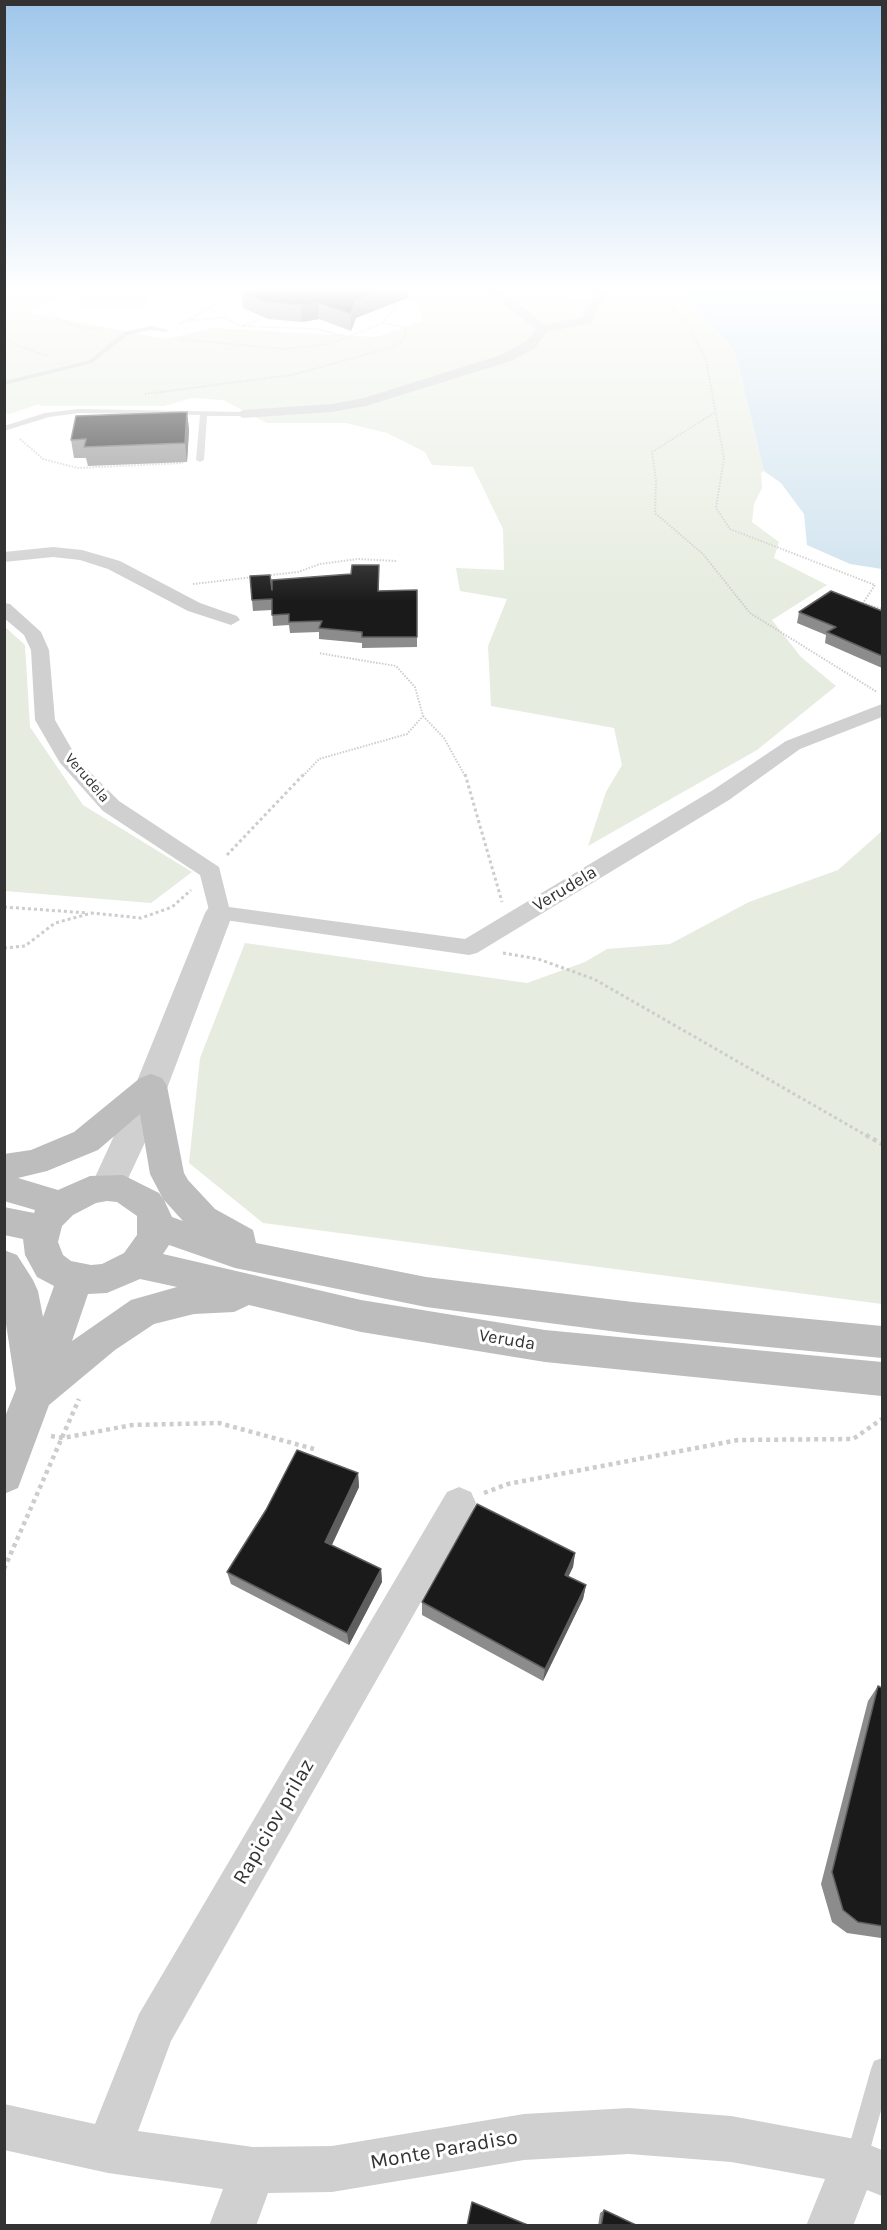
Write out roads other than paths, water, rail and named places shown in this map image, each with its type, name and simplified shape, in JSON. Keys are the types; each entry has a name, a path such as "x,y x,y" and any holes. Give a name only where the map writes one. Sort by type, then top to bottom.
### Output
{"main road":[{"path":"4,1167 35,1162 86,1141 151,1086 167,1174 176,1190 203,1219 250,1246 298,1268"},
{"path":"4,1187 52,1217"},
{"path":"107,1188 123,1189 147,1203 154,1214 156,1226 154,1239 136,1263 107,1278 75,1279 50,1266 43,1255 40,1242 52,1217 90,1190 107,1188"},
{"path":"4,1221 52,1217"},
{"name":"Veruda","path":"156,1226 235,1253 298,1268 426,1292 520,1305 882,1342"},
{"name":"Veruda","path":"136,1263 265,1295 372,1318 545,1346 882,1379"},
{"path":"4,1265 20,1291 35,1393"},
{"path":"4,1475 75,1279"},
{"path":"35,1393 102,1339 144,1311 194,1299 265,1295"}],"street":[{"path":"243,414 331,408 394,394"},
{"path":"4,557 23,553 53,552 82,555 114,565 194,607 231,620"},
{"name":"Verudela","path":"4,608 32,632 40,650 45,720 70,763 111,806 211,872 219,913 469,947 721,795 793,745 882,710"},
{"path":"107,1188 120,1164 219,913"},
{"name":"Rapiciov prilaz","path":"108,2150 154,2030 459,1503"},
{"name":"Monte Paradiso","path":"4,2127 108,2150 253,2170 332,2169 524,2136 629,2131 731,2139 869,2168"},
{"path":"830,2226 869,2168"},
{"path":"232,2226 253,2170"}],"lane":[{"path":"4,429 48,415 79,411 243,414"},
{"path":"200,460 204,413"},
{"path":"869,2168 882,2069"}],"water":[{"path":"745,394 882,394 882,569 850,564 807,545 804,514 781,483 764,471"}]}
